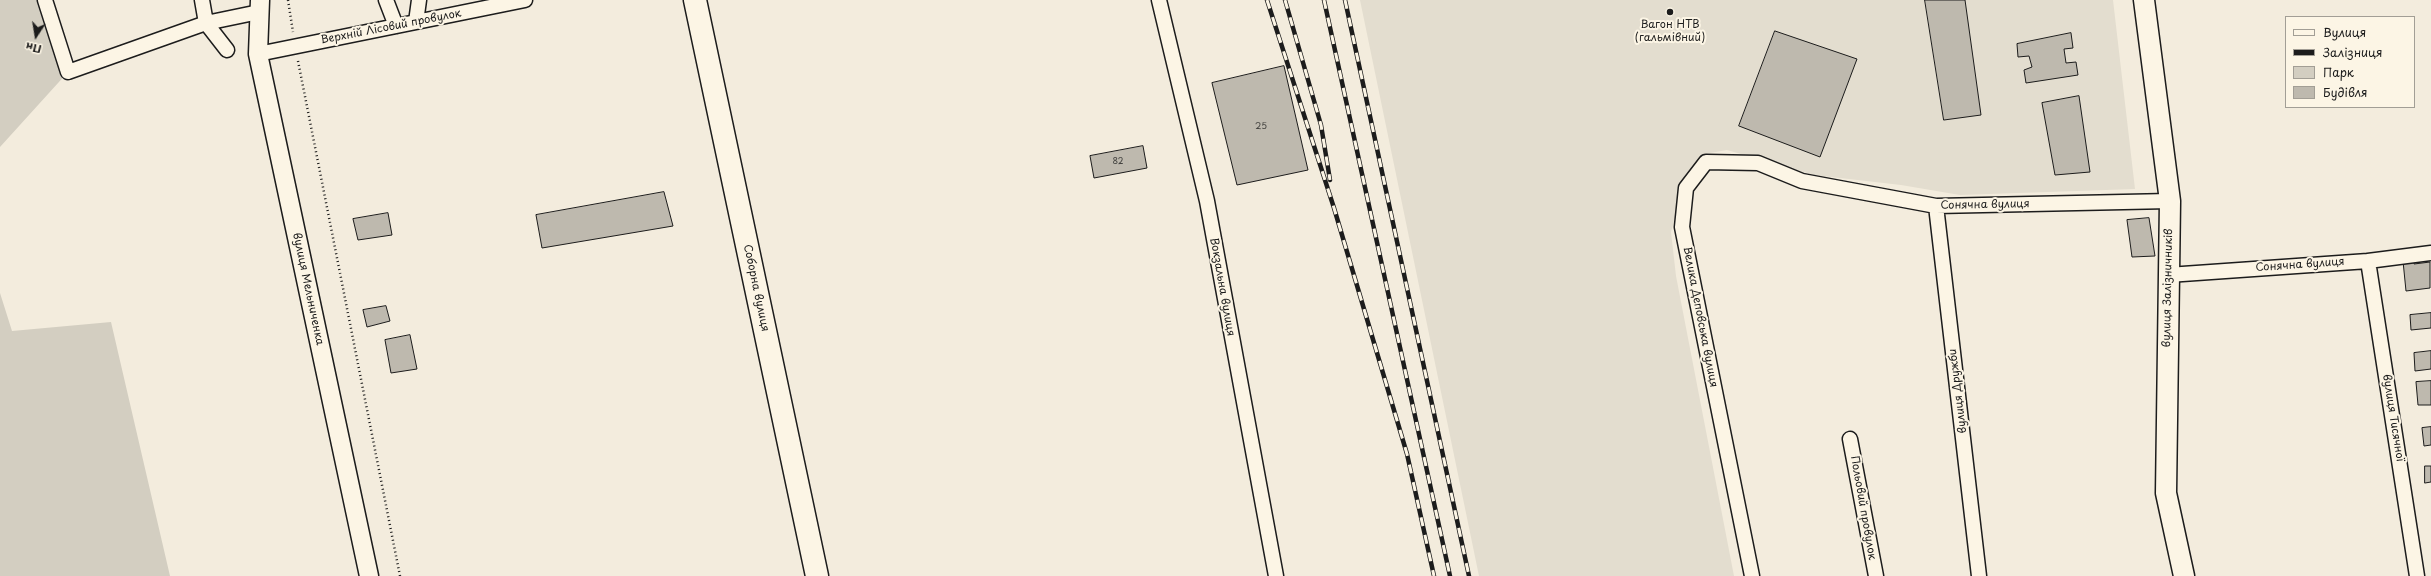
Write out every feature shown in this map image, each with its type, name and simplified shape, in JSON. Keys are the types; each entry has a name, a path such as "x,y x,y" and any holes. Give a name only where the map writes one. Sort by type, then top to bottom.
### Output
{"main road":[{"name":"Соборна вулиця","path":"695,0 817,576"},
{"name":"вулиця Залізничників","path":"2144,0 2170,201 2166,493 2184,576"}],"street":[{"path":"45,0 68,72 206,22 259,6"},
{"path":"202,0 206,22 227,50"},
{"path":"386,0 396,26"},
{"path":"416,22 419,0"},
{"name":"Верхній Лісовий провулок","path":"258,54 525,0"},
{"name":"Вокзальна вулиця","path":"1159,0 1206,201 1276,576"},
{"name":"вулиця Мельниченка","path":"259,6 258,54 368,576"},
{"name":"Велика Деповська вулиця","path":"1752,576 1682,227 1686,188 1706,162 1758,163 1802,181"},
{"name":"Сонячна вулиця","path":"1802,181 1936,206 2170,201"},
{"name":"вулиця Дружби","path":"1936,206 1979,576"},
{"name":"Сонячна вулиця","path":"2168,275 2368,260 2431,253"},
{"name":"вулиця Тисячної","path":"2368,260 2417,576"},
{"name":"Польовий провулок","path":"1850,439 1876,576"}],"path":[{"path":"288,0 295,47 400,576"}],"shaded area":[{"path":"1360,0 2113,0 2135,189 1960,195 1901,185 1814,175 1727,150 1704,154 1686,179 1671,232 1676,276 1734,576 1479,576"}],"green space":[{"path":"0,0 46,0 68,72 0,147"},
{"path":"0,293 12,331 111,322 170,576 0,576"}],"building":[{"path":"1925,0 1965,0 1981,115 1944,120"},
{"path":"1775,31 1857,59 1820,157 1739,126"},
{"path":"2071,33 2073,48 2064,49 2066,63 2076,62 2078,75 2026,83 2024,70 2032,67 2029,56 2018,57 2017,44"},
{"path":"1284,66 1308,170 1237,185 1212,83"},
{"path":"2079,96 2090,172 2055,175 2042,103"},
{"path":"1143,146 1147,168 1094,178 1090,156"},
{"path":"664,192 673,226 542,248 536,215"},
{"path":"388,213 392,235 358,240 353,219"},
{"path":"2149,218 2155,256 2132,257 2127,220"},
{"path":"2414,260 2414,264 2430,262 2430,288 2406,291 2403,261"},
{"path":"386,306 390,321 367,327 363,310"},
{"path":"2431,313 2431,328 2411,330 2410,315"},
{"path":"410,335 417,369 391,373 385,340"},
{"path":"2431,351 2431,369 2415,371 2414,353"},
{"path":"2431,381 2431,405 2418,405 2416,382"},
{"path":"2431,427 2431,445 2424,446 2422,428"},
{"path":"2425,466 2431,466 2431,482 2425,483"}],"railway":[{"path":"1267,0 1334,208 1407,454 1434,576"},
{"path":"1285,0 1321,125 1330,180"},
{"path":"1324,0 1450,576"},
{"path":"1345,0 1469,576"}],"place":[{"name":"Вагон НТВ (гальмівний)","path":"1670,12"}]}
